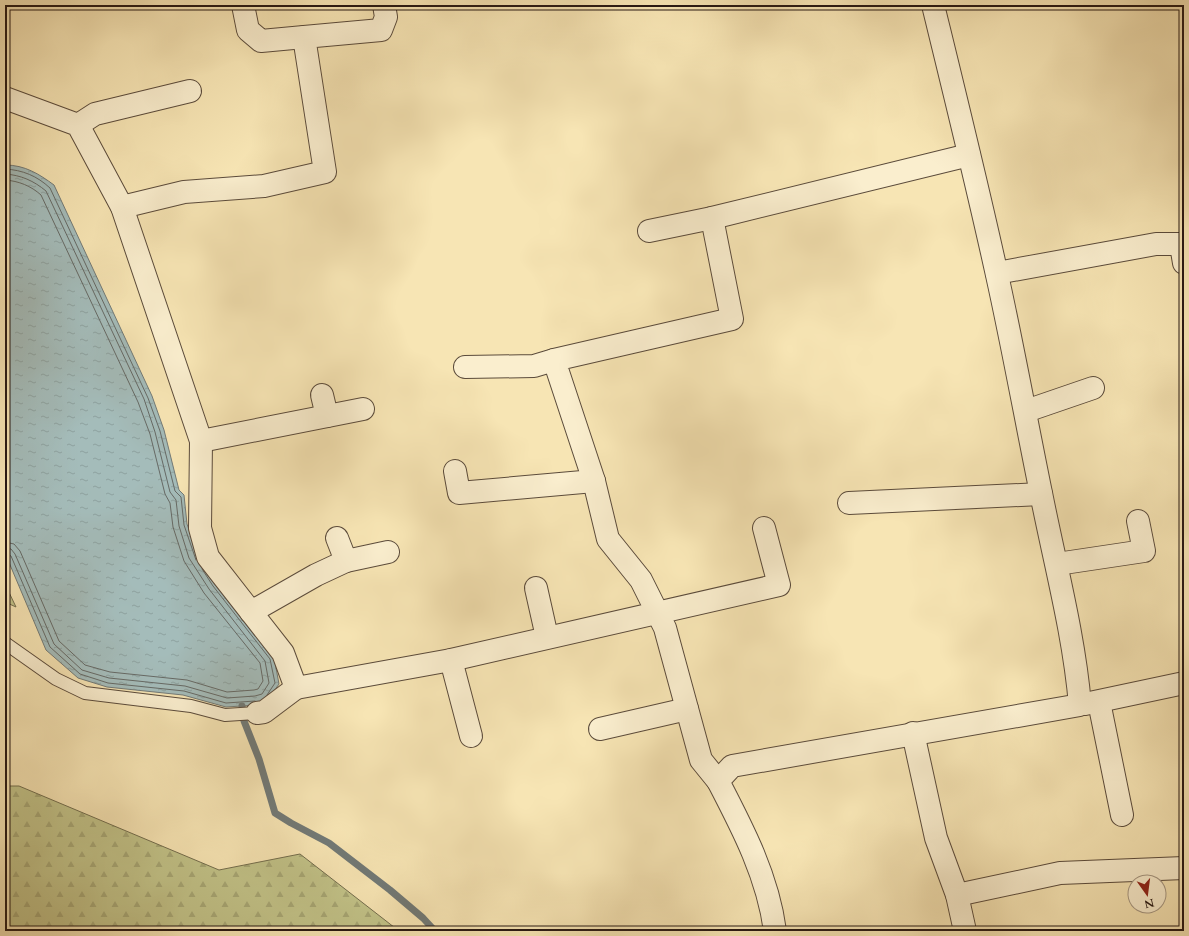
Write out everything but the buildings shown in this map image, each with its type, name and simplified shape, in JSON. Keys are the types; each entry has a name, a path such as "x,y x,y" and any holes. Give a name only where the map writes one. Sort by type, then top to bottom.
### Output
{"street":[{"path":"243,5 248,30 261,41 381,30 386,18 384,5"},
{"path":"933,5 997,273 1026,411 1041,494 1057,564 1078,678 1090,704 1122,815"},
{"path":"122,207 184,192 264,186 325,172 304,37"},
{"path":"78,125 95,114 190,91"},
{"path":"5,98 78,125 122,207 201,441 200,528 208,557 283,653 296,688"},
{"path":"649,230 712,218 969,155"},
{"path":"465,367 534,366 554,360 732,319 712,218"},
{"path":"997,273 1156,244 1183,251"},
{"path":"554,360 594,481 608,539 641,580 665,628 701,760 718,781 759,865 772,912 775,931"},
{"path":"1026,411 1093,388"},
{"path":"322,395 328,416"},
{"path":"201,441 363,409"},
{"path":"455,471 459,493 594,481"},
{"path":"849,503 1041,494"},
{"path":"1057,564 1144,551 1138,522"},
{"path":"257,713 264,712 296,688 452,660 779,585 764,528"},
{"path":"337,538 346,561"},
{"path":"251,612 316,575 346,561 388,552"},
{"path":"536,588 547,637"},
{"path":"452,660 471,736"},
{"path":"718,781 732,766 913,733 1090,704 1184,684"},
{"path":"600,729 687,709"},
{"path":"913,733 936,838 958,895 965,931"},
{"path":"958,895 1060,874 1184,868"}],"lane":[{"path":"5,643 56,679 85,693 191,706 225,715 257,713"}],"green space":[{"path":"5,584 16,607 5,602"},
{"path":"5,786 19,786 219,870 300,854 399,931 5,931"}],"water":[{"path":"5,165 25,168 43,177 54,185 152,396 164,430 179,490 184,495 187,524 197,553 274,657 279,684 267,701 257,705 226,707 183,695 107,687 78,678 46,650 5,553"}],"waterway":[{"path":"242,706 244,721 259,759 275,813 329,843 390,890 423,918 435,931"}]}
